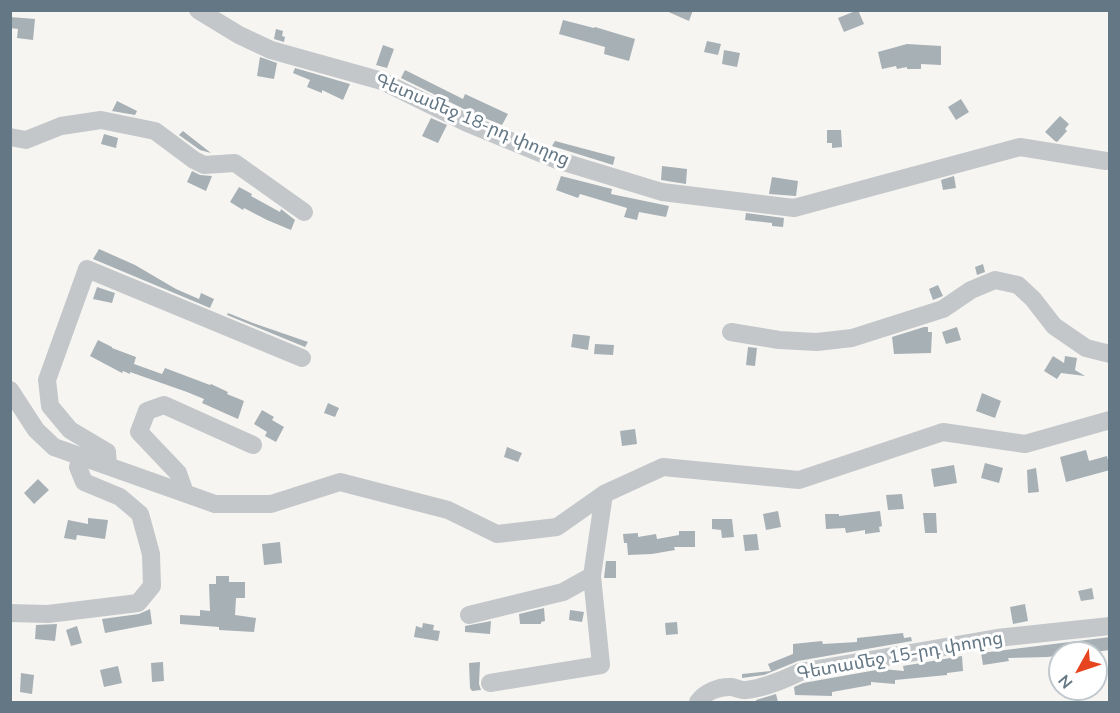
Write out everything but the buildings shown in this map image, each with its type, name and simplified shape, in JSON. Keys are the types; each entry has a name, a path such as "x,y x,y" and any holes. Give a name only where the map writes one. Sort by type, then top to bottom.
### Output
{"street":[{"name":"Գետամեջ 18-րդ փողոց","path":"198,10 239,35 271,50 382,81 467,123 557,160 662,192 794,208 1020,147 1106,161"},
{"path":"10,137 26,140 61,126 101,120 155,130 204,165 235,163 304,212"},
{"path":"108,465 107,452 70,430 50,406 47,380 87,269 302,358"},
{"path":"731,332 778,340 807,342 852,338 943,309 971,290 995,280 1018,285 1033,299 1054,326 1086,348 1110,354"},
{"path":"10,390 36,430 54,447 215,504 271,504 340,482 448,510 496,534 557,527 604,494 663,467 799,480 943,432 1025,444 1110,420"},
{"path":"185,493 178,473 139,432 147,411 164,405 253,445"},
{"path":"10,612 48,614 138,603 152,586 151,554 140,514 120,497 84,482 78,467 81,456"},
{"path":"490,683 601,665 592,576 604,494"},
{"path":"469,615 563,592 592,576"},
{"name":"Գետամեջ 15-րդ փողոց","path":"698,702 710,691 731,687 743,691 776,683 800,672 997,638 1110,626"}]}
